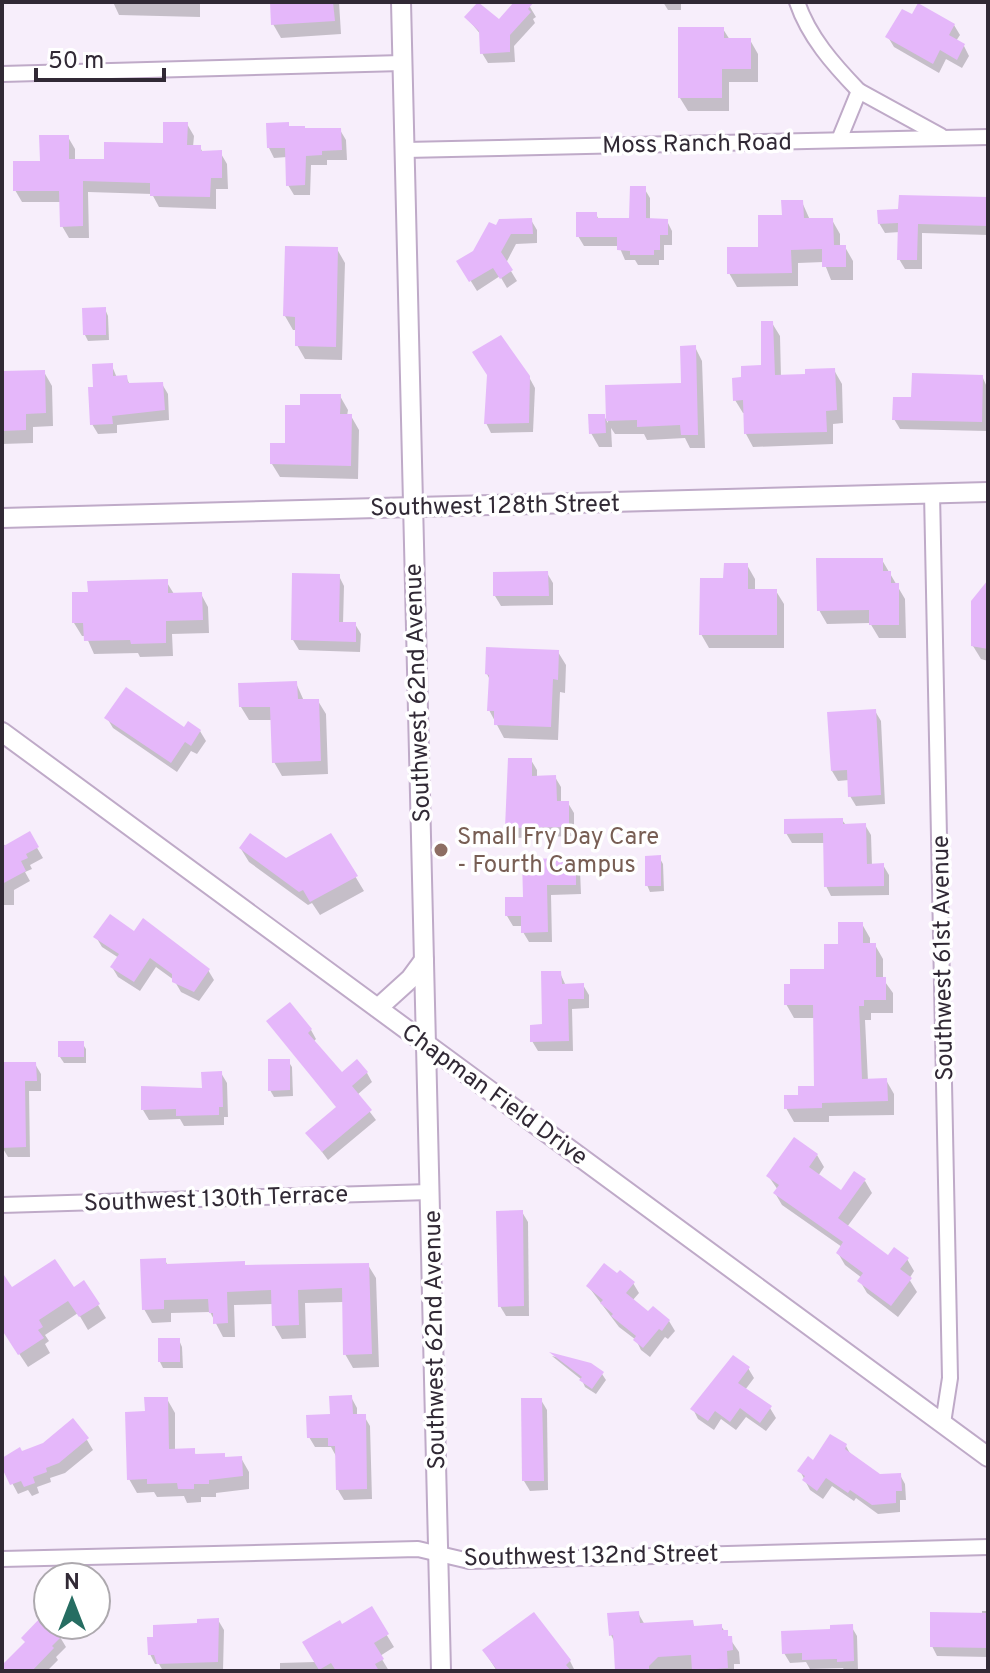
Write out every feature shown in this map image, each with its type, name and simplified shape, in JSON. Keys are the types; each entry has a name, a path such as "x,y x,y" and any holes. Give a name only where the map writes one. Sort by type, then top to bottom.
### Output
{"street":[{"name":"Southwest 62nd Avenue","path":"401,2 441,1671"},
{"path":"797,2 809,31 859,91 944,138"},
{"path":"2,74 402,63"},
{"path":"839,140 859,91"},
{"name":"Moss Ranch Road","path":"405,150 988,137"},
{"name":"Southwest 128th Street","path":"2,518 988,492"},
{"name":"Southwest 61st Avenue","path":"932,493 950,1378 943,1423"},
{"name":"Chapman Field Drive","path":"2,732 988,1457"},
{"path":"378,1008 410,979 424,960"},
{"name":"Southwest 130th Terrace","path":"2,1205 430,1192"},
{"name":"Southwest 132nd Street","path":"2,1559 418,1549 469,1561 988,1547"}],"building":[{"path":"270,2 333,2 335,21 271,25"},
{"path":"478,2 499,19 514,2 534,2 528,9 531,12 510,35 510,52 480,54 479,31 464,17"},
{"path":"918,3 955,24 949,35 965,44 957,60 940,50 933,64 885,37 902,9 912,14"},
{"path":"678,27 724,27 724,38 751,38 751,69 722,69 722,98 678,98"},
{"path":"163,122 188,122 187,145 201,145 201,151 222,150 222,178 211,178 210,197 150,196 150,183 83,181 83,226 60,227 59,191 13,191 13,161 40,161 39,135 69,135 69,159 104,159 104,142 163,143"},
{"path":"289,122 289,126 305,128 341,128 342,150 306,156 305,185 286,186 285,148 267,148 266,123"},
{"path":"630,186 646,186 646,218 668,219 668,235 660,235 660,250 654,250 654,255 630,255 630,251 617,250 617,237 576,237 576,212 597,212 597,218 629,218"},
{"path":"899,195 988,197 988,226 918,224 917,260 897,260 898,223 878,224 877,210 898,209"},
{"path":"781,200 803,200 804,218 833,218 834,245 846,245 846,267 822,267 822,249 791,250 792,273 727,274 727,247 758,247 758,215 782,215"},
{"path":"532,218 533,234 511,234 501,252 513,270 500,279 493,268 469,282 456,261 473,251 489,222 496,225 499,219"},
{"path":"285,246 338,247 336,347 295,346 295,317 283,316"},
{"path":"106,307 106,335 83,335 82,308"},
{"path":"761,321 773,321 775,375 805,374 805,369 835,368 837,410 826,411 827,432 744,434 743,400 733,401 732,378 741,377 741,366 761,365"},
{"path":"501,335 530,376 529,423 484,424 487,375 472,352"},
{"path":"696,345 698,435 681,435 680,425 637,427 637,420 606,421 605,385 681,383 680,346"},
{"path":"113,363 113,376 127,375 128,383 163,382 165,410 112,416 113,424 90,425 88,387 93,387 92,364"},
{"path":"45,370 46,413 26,414 26,430 3,431 2,371"},
{"path":"912,373 983,375 982,422 892,420 893,397 911,397"},
{"path":"300,394 341,394 340,414 352,414 351,466 270,464 270,443 285,443 285,405 300,405"},
{"path":"588,414 605,414 606,433 589,434"},
{"path":"816,558 883,558 883,571 891,571 891,583 899,583 899,625 869,625 869,610 817,611"},
{"path":"724,563 748,563 748,589 777,589 777,635 699,635 700,578 723,578"},
{"path":"548,571 549,596 493,596 493,572"},
{"path":"292,573 340,574 339,622 356,622 356,642 291,640"},
{"path":"168,579 168,593 202,592 203,620 166,621 166,643 84,641 83,623 72,623 72,592 88,592 87,581"},
{"path":"988,580 988,649 971,646 971,601"},
{"path":"486,647 559,650 558,680 553,679 551,727 494,725 494,711 487,711 489,675 485,674"},
{"path":"297,681 298,699 319,699 321,761 272,763 270,707 239,707 238,683"},
{"path":"126,687 184,727 188,721 201,730 191,746 185,742 171,763 104,718"},
{"path":"876,709 881,795 848,797 847,770 831,771 827,712"},
{"path":"508,758 532,758 532,776 556,775 557,801 569,801 569,827 505,828"},
{"path":"843,818 843,824 866,823 867,864 884,863 884,886 824,887 823,833 784,834 784,819"},
{"path":"30,831 39,847 26,854 28,858 21,861 26,871 2,884 2,847"},
{"path":"250,833 286,858 331,833 358,876 310,902 303,890 299,892 239,848"},
{"path":"661,855 661,886 645,886 645,856"},
{"path":"576,858 576,885 547,885 548,932 521,933 521,916 505,916 505,897 523,897 522,859"},
{"path":"110,914 134,931 143,918 210,969 194,992 172,982 172,974 150,958 134,982 110,967 119,954 93,937"},
{"path":"838,922 863,922 863,943 876,943 876,977 886,977 886,1000 864,1000 864,1006 859,1006 862,1079 887,1078 888,1101 822,1103 822,1108 784,1109 784,1095 798,1095 798,1086 814,1086 813,1005 784,1005 784,984 790,984 790,969 824,969 824,944 838,944"},
{"path":"541,971 561,971 562,984 584,983 584,999 568,999 569,1041 530,1042 530,1025 542,1024"},
{"path":"290,1002 312,1029 308,1033 342,1072 357,1059 368,1072 352,1086 372,1110 322,1152 305,1133 336,1107 266,1021"},
{"path":"58,1041 84,1041 84,1057 58,1057"},
{"path":"268,1059 290,1059 290,1090 268,1091"},
{"path":"2,1062 36,1062 37,1081 25,1081 26,1147 2,1148"},
{"path":"222,1071 223,1107 219,1107 219,1115 176,1116 176,1109 141,1110 141,1086 202,1088 201,1072"},
{"path":"794,1137 818,1154 809,1167 841,1190 854,1171 866,1179 838,1218 888,1255 894,1247 909,1258 900,1269 912,1278 891,1306 857,1281 863,1273 836,1253 843,1242 773,1193 779,1185 766,1176"},
{"path":"523,1210 524,1306 498,1307 496,1211"},
{"path":"166,1258 166,1264 245,1261 245,1265 369,1263 372,1354 343,1355 342,1288 298,1290 299,1325 272,1326 271,1290 227,1292 228,1323 213,1324 208,1299 164,1300 164,1309 142,1310 140,1259"},
{"path":"55,1259 74,1287 84,1280 100,1304 79,1317 68,1301 39,1320 43,1327 38,1330 44,1338 18,1355 2,1330 2,1272 12,1287"},
{"path":"604,1263 635,1282 626,1293 648,1311 653,1306 670,1320 643,1348 633,1340 636,1336 600,1303 603,1300 586,1286"},
{"path":"158,1338 180,1338 180,1362 158,1362"},
{"path":"549,1352 591,1363 604,1372 592,1389 579,1380 582,1377"},
{"path":"733,1355 750,1367 738,1383 772,1406 760,1423 740,1408 730,1422 715,1411 708,1421 690,1409"},
{"path":"352,1395 353,1414 366,1414 367,1489 336,1490 335,1446 328,1446 328,1438 307,1438 306,1415 330,1414 329,1396"},
{"path":"144,1397 168,1397 169,1449 195,1448 195,1454 242,1456 243,1476 209,1480 209,1484 194,1484 194,1489 178,1489 177,1483 147,1484 147,1479 127,1480 125,1412 145,1411"},
{"path":"521,1398 542,1398 544,1481 522,1481"},
{"path":"73,1418 89,1438 59,1463 46,1468 47,1472 33,1477 35,1483 24,1487 21,1481 10,1485 2,1468 2,1458 20,1447 22,1451 43,1443"},
{"path":"830,1434 847,1444 845,1449 880,1474 901,1473 902,1491 896,1491 896,1503 872,1505 826,1478 817,1491 802,1480 805,1476 797,1471 808,1456 813,1460"},
{"path":"372,1606 389,1634 374,1643 384,1659 375,1664 379,1671 336,1671 331,1663 319,1670 302,1642"},
{"path":"639,1611 640,1623 693,1620 694,1626 722,1624 722,1630 728,1630 728,1636 732,1636 733,1650 727,1651 728,1668 692,1671 691,1655 658,1657 649,1666 649,1671 615,1671 613,1635 609,1636 607,1613"},
{"path":"534,1612 571,1660 566,1665 571,1671 498,1671 482,1650"},
{"path":"930,1612 988,1613 988,1648 930,1647"},
{"path":"219,1618 218,1662 157,1664 154,1655 148,1655 147,1637 153,1637 153,1625 197,1623 197,1619"},
{"path":"853,1624 854,1661 802,1660 802,1653 782,1654 781,1631 830,1629 830,1625"},
{"path":"32,1626 32,1641 57,1641 32,1671 2,1671 2,1665 25,1642 21,1638"}],"place":[{"name":"Small Fry Day Care - Fourth Campus","path":"441,850"}]}
